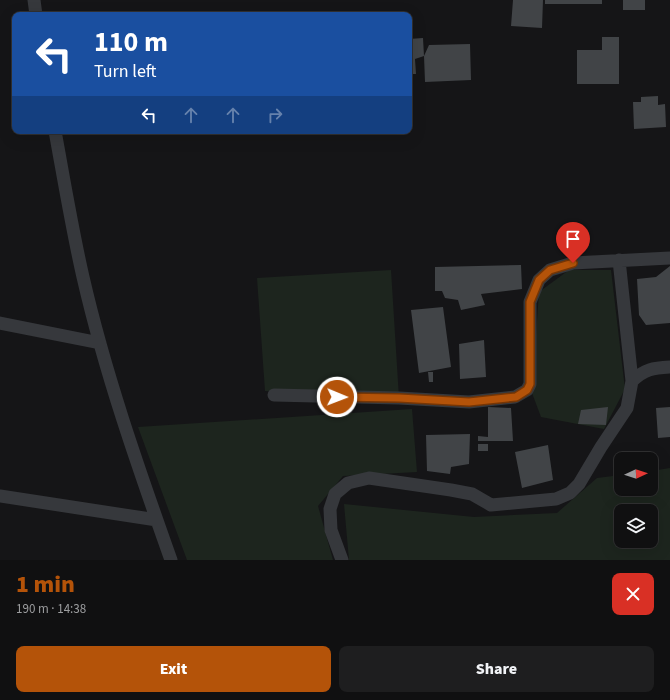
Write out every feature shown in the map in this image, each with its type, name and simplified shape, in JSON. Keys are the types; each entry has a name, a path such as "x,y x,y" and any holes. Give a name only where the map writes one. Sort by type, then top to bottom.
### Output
{"street":[{"path":"34,0 36,12"},
{"path":"56,134 83,276 100,343 124,425 171,560"},
{"path":"274,395 399,398 469,402 516,397 527,390 530,384 530,302 539,280 550,270 573,263 670,258"},
{"path":"342,560 331,530 330,509 335,494 348,483 369,478 451,490 472,494 491,505 556,499 570,493 579,484 627,408 632,381 619,260"},
{"path":"0,323 100,343"},
{"path":"632,381 646,370 670,367"},
{"path":"0,496 157,520"}],"shaded area":[{"path":"391,270 399,398 265,391 257,278"},
{"path":"569,270 611,270 625,389 604,429 541,417 532,393 539,292"},
{"path":"412,409 417,472 343,476 318,506 333,560 187,560 138,427"},
{"path":"670,468 670,560 349,560 344,504 474,517 557,513 597,478 614,476 614,496 658,496 658,470"}],"building":[{"path":"513,0 543,0 542,28 511,26"},
{"path":"545,0 602,0 602,4 545,4"},
{"path":"623,0 645,0 645,10 623,10"},
{"path":"602,37 619,37 619,84 577,84 577,50 602,50"},
{"path":"423,38 424,56 415,59 416,74 412,74 412,39"},
{"path":"470,44 471,80 425,82 424,56 429,45"},
{"path":"658,96 658,105 665,104 666,127 634,129 633,102 641,102 641,97"},
{"path":"521,265 522,289 481,294 485,305 461,310 458,300 445,298 442,291 435,291 435,267"},
{"path":"670,266 670,323 646,325 639,315 637,279 656,277"},
{"path":"443,307 451,367 419,373 411,310"},
{"path":"484,340 486,377 460,379 459,344"},
{"path":"428,372 433,372 433,382 429,382"},
{"path":"488,407 511,408 513,441 478,441 478,436 488,437"},
{"path":"608,407 606,425 578,424 581,410"},
{"path":"670,407 670,437 658,438 656,408"},
{"path":"470,434 469,464 451,467 450,474 427,471 426,435"},
{"path":"478,444 488,444 488,451 478,451"},
{"path":"548,445 553,480 522,488 515,452"}],"route":[{"path":"337,397 399,398 469,402 516,397 527,390 530,384 530,302 539,280 550,270 573,263"}]}
